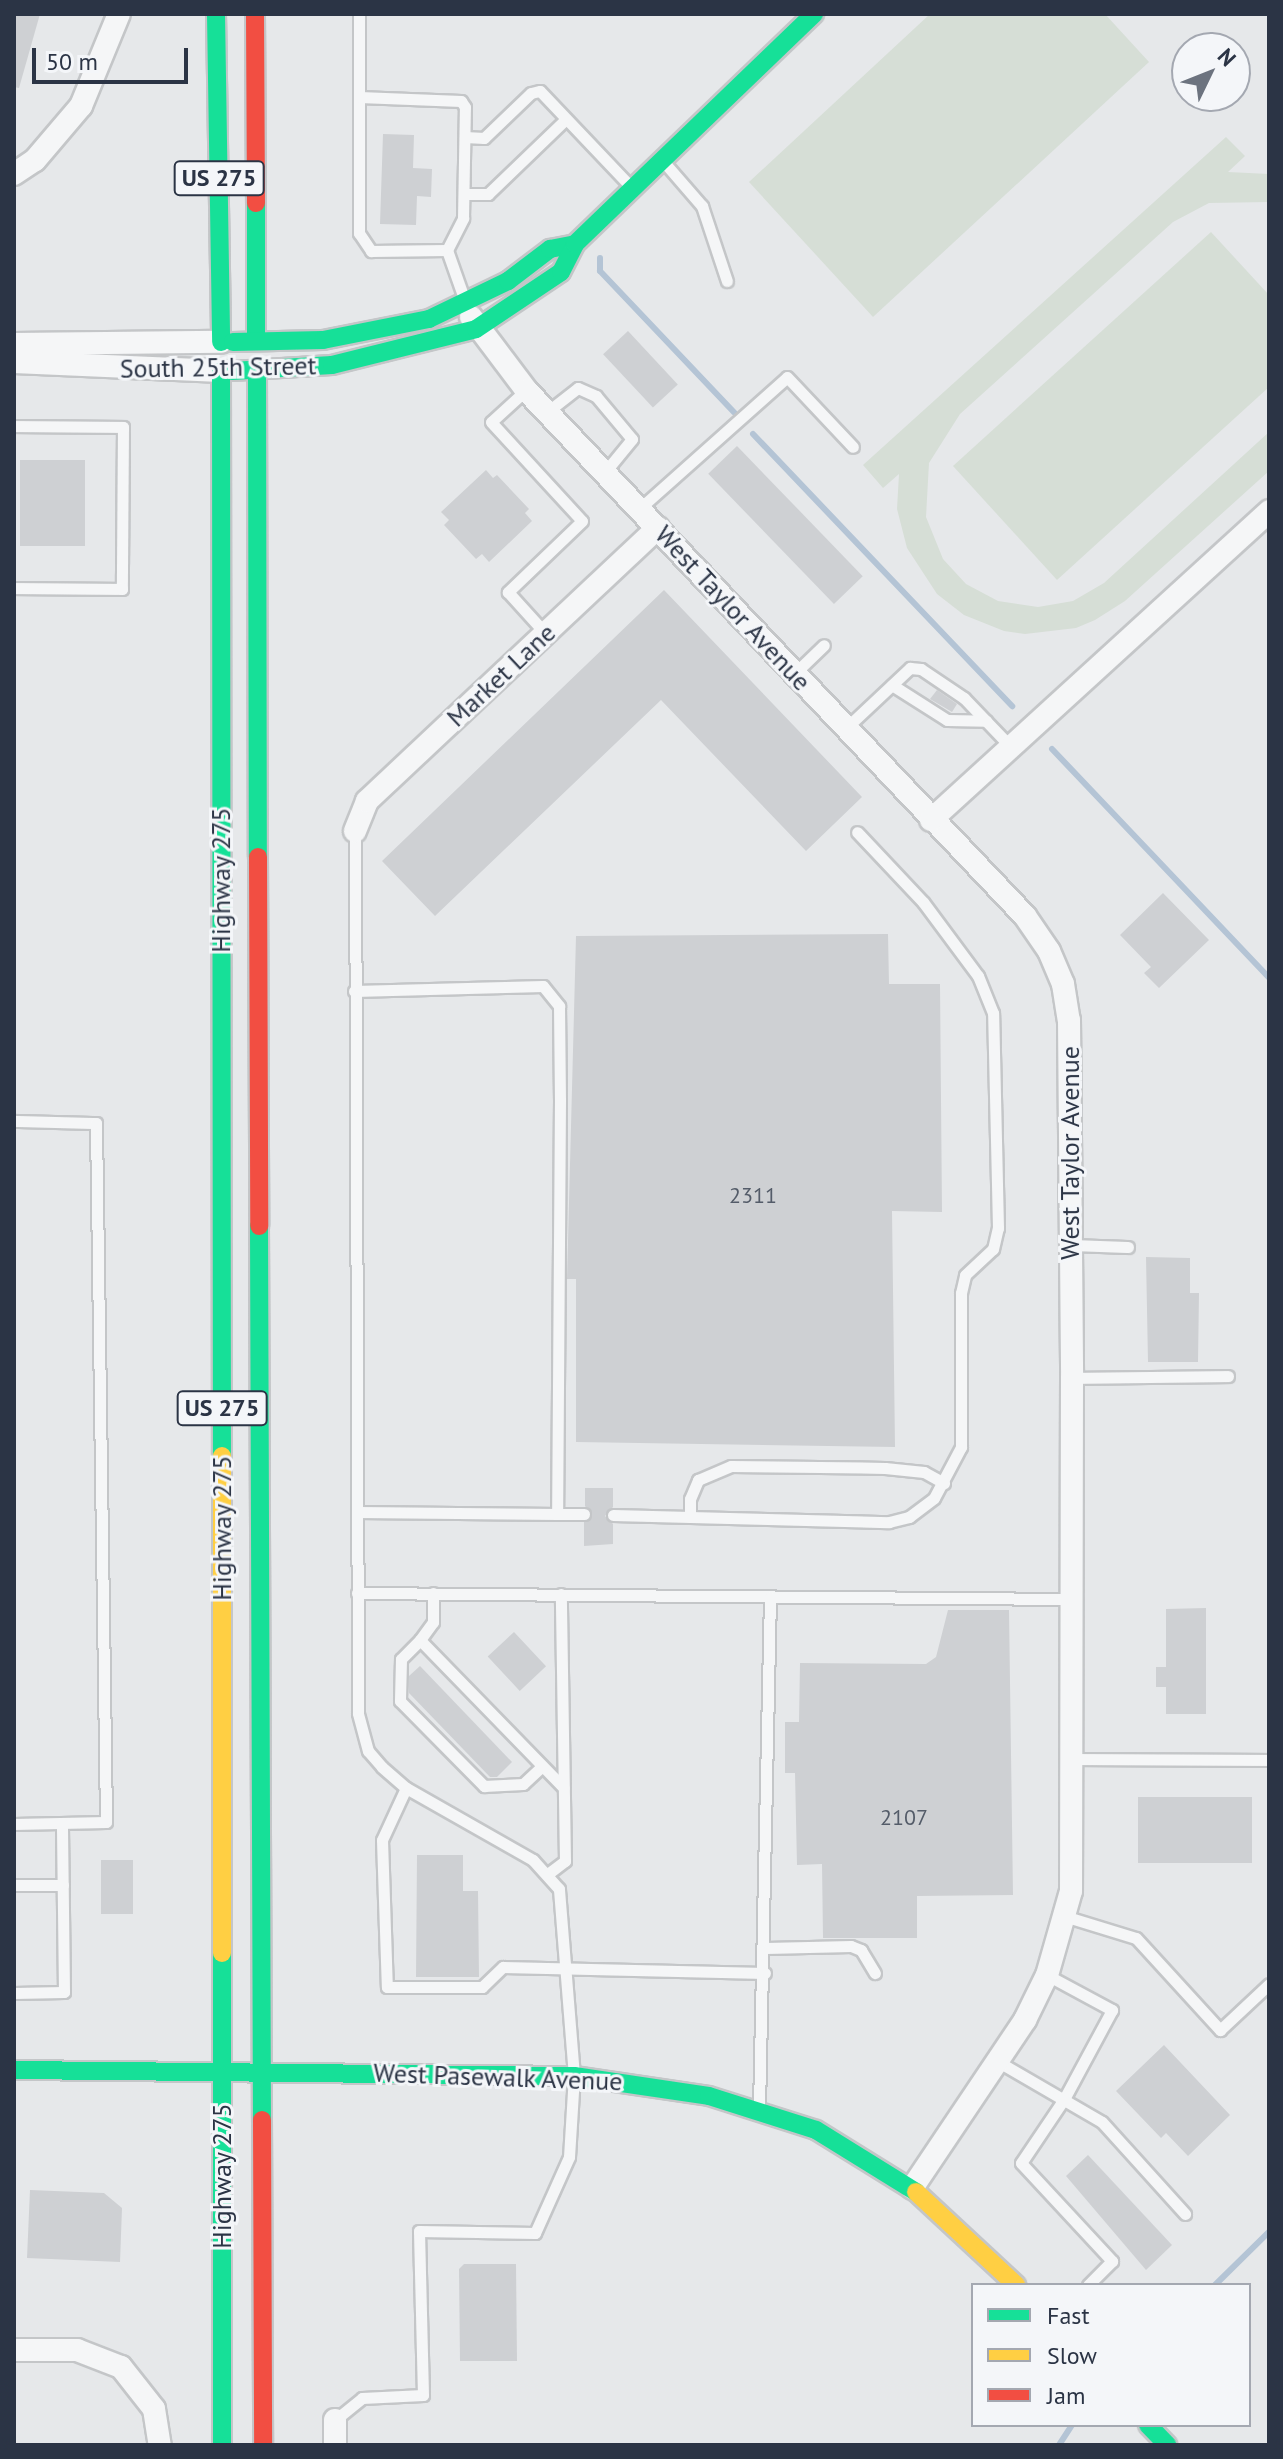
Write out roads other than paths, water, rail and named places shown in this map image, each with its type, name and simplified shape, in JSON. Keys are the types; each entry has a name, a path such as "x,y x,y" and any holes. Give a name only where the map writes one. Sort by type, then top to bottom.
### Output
{"main road":[{"name":"US 275","path":"216,14 221,342"},
{"name":"US 275","path":"255,14 256,341"},
{"name":"South 25th Street","path":"221,371 332,365 476,329 561,272 575,244 630,187 814,14"},
{"name":"South 25th Street","path":"221,342 323,340 429,319 467,305 550,249 575,244"},
{"name":"Highway 275","path":"221,371 222,2445"},
{"name":"Highway 275","path":"257,371 263,2445"},
{"name":"West Pasewalk Avenue","path":"14,2070 574,2076 709,2096 759,2109 816,2130 912,2188 1014,2283"},
{"path":"1150,2427 1167,2445"}],"street":[{"path":"14,174 35,160 81,106 119,14"},
{"name":"West Taylor Avenue","path":"467,305 476,329 526,390 1025,916 1049,951 1063,984 1069,1020 1071,1245 1070,1599 1075,1759 1071,1891 1047,1975 997,2060 912,2188"},
{"name":"South 25th Street","path":"14,344 221,342"},
{"name":"South 25th Street","path":"14,362 221,371"},
{"path":"931,820 1269,511"},
{"name":"Market Lane","path":"355,831 367,801 658,528"},
{"path":"14,2350 77,2350 121,2367 154,2409 160,2445"},
{"path":"335,2420 335,2445"}],"lane":[{"path":"359,14 359,233 371,251 447,250"},
{"path":"465,137 484,138 531,93 540,91 630,187"},
{"path":"359,97 461,101 465,137 463,218 447,250 467,305"},
{"path":"464,194 488,194 566,119"},
{"path":"660,158 702,206 727,281"},
{"path":"639,509 787,377 853,447"},
{"path":"547,412 578,388 596,396 632,439 605,472"},
{"path":"526,390 491,422 582,521 508,592 546,634"},
{"path":"14,426 123,427 122,589 14,588"},
{"path":"795,673 824,645"},
{"path":"846,728 910,668 921,669 986,721 1011,747"},
{"path":"892,685 947,720 986,721"},
{"path":"335,2420 362,2398 423,2395 419,2231 535,2233 569,2157 574,2076 562,1903 549,1873 500,1837 406,1788 368,1751 358,1713 355,831"},
{"path":"613,1515 889,1522 909,1517 934,1498 961,1447 961,1293 965,1275 993,1249 998,1228 993,1013 978,976 932,914 857,832"},
{"path":"354,991 535,986 556,997 557,1514"},
{"path":"14,1121 96,1123 106,1822 14,1824"},
{"path":"1071,1245 1128,1247"},
{"path":"1072,1378 1228,1376"},
{"path":"690,1517 690,1499 698,1480 731,1466 898,1469 924,1472 944,1483"},
{"path":"358,1512 584,1514"},
{"path":"357,1593 1070,1599"},
{"path":"433,1593 433,1622 401,1659 400,1701 484,1786 523,1784 542,1766"},
{"path":"549,1873 565,1861 561,1594"},
{"path":"759,2109 766,1948 770,1597"},
{"path":"420,1640 564,1788"},
{"path":"1075,1759 1269,1760"},
{"path":"406,1788 382,1840 387,1987 482,1987 503,1967 765,1973"},
{"path":"14,1993 64,1992 62,1823"},
{"path":"14,1885 63,1885"},
{"path":"1064,1916 1136,1938 1220,2030 1269,1984"},
{"path":"766,1948 851,1946 861,1950 875,1973"},
{"path":"1047,1975 1112,2010 1064,2099 1021,2163 1112,2261 1090,2283"},
{"path":"997,2060 1102,2122 1185,2214"}],"waterway":[{"path":"600,258 600,271 734,412"},
{"path":"753,434 1012,706"},
{"path":"1052,749 1269,978"},
{"path":"1217,2283 1269,2232"},
{"path":"1059,2445 1071,2427"}]}
